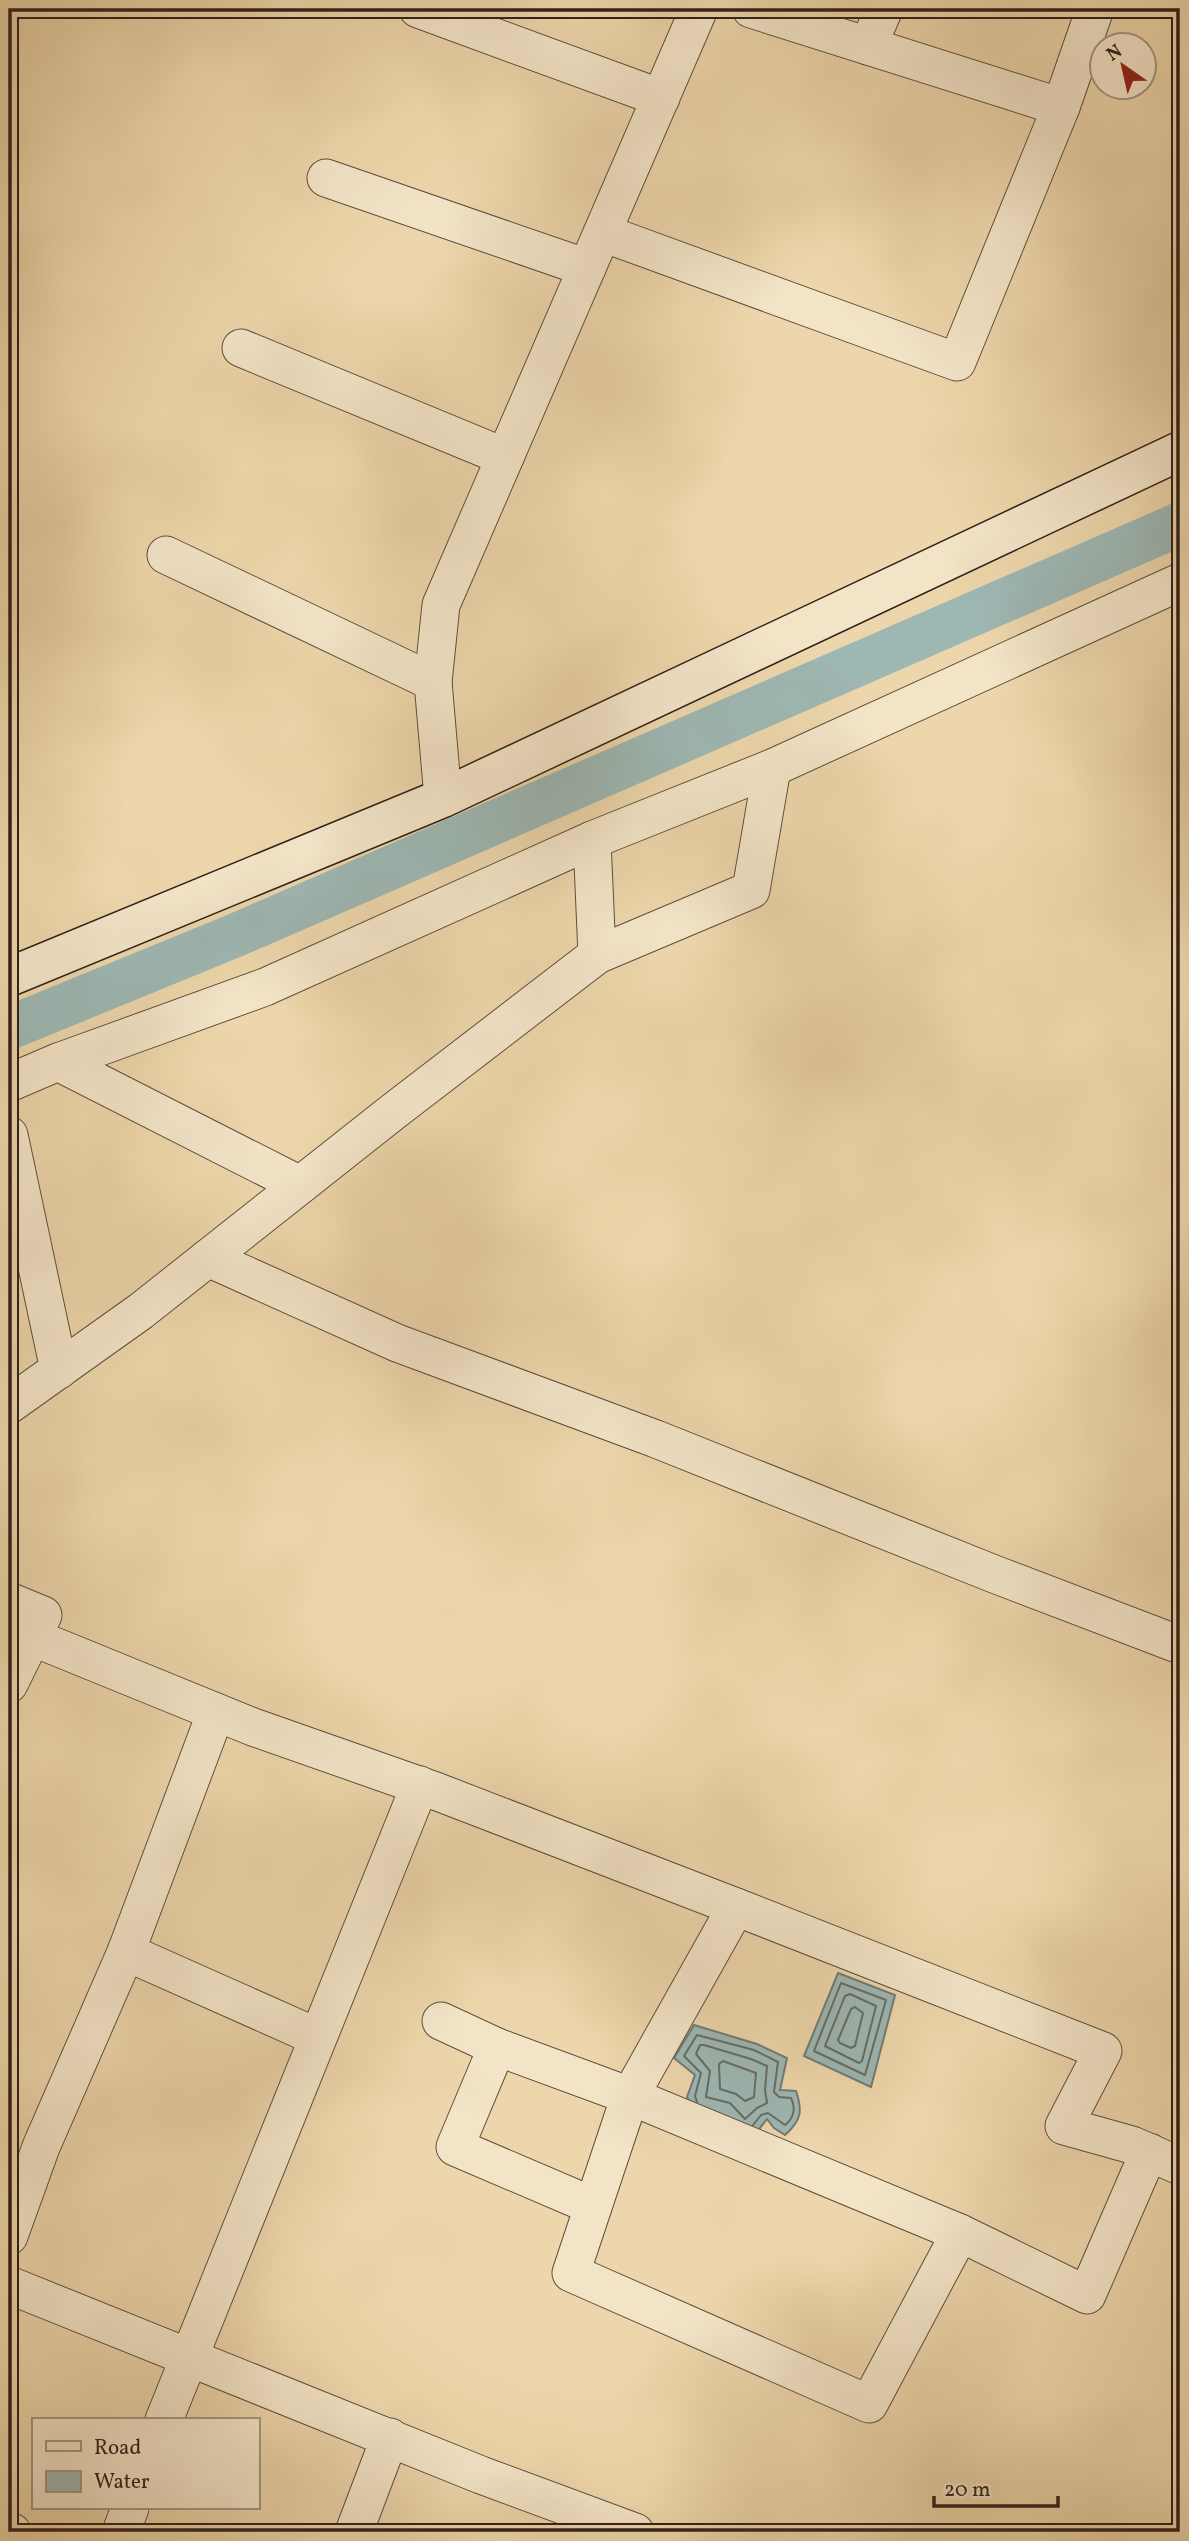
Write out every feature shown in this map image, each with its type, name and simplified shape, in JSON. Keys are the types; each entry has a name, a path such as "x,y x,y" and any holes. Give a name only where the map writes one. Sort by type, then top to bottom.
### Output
{"street":[{"path":"418,9 661,99"},
{"path":"443,798 433,682 441,605 699,9"},
{"path":"751,9 1061,107"},
{"path":"867,46 884,9"},
{"path":"603,233 957,362 1061,107 1095,9"},
{"path":"326,178 587,268"},
{"path":"241,348 505,457"},
{"path":"9,977 443,798 1165,458 1180,428"},
{"path":"166,555 433,682"},
{"path":"9,1083 58,1062 265,987 592,841 772,768 1180,582"},
{"path":"9,1405 141,1311 597,955 751,890 772,768"},
{"path":"592,841 597,955"},
{"path":"58,1062 300,1185"},
{"path":"9,1135 59,1370"},
{"path":"208,1258 397,1343 656,1438 993,1574 1180,1645"},
{"path":"9,1601 43,1615 9,1684"},
{"path":"32,1637 216,1712 420,1785 1103,2051 1065,2126 1132,2145 1164,2159 1087,2295 960,2232 630,2096 497,2047 441,2021"},
{"path":"9,2236 41,2147 126,1952 216,1712"},
{"path":"165,2418 187,2357 420,1785"},
{"path":"736,1907 630,2096 571,2273 869,2404 960,2232"},
{"path":"126,1952 317,2037"},
{"path":"497,2047 455,2147 593,2206"},
{"path":"9,2285 390,2437 578,2522 635,2532"},
{"path":"354,2532 390,2437"},
{"path":"121,2532 130,2510"}],"water":[{"path":"838,1973 895,1995 871,2087 804,2056"},
{"path":"694,2025 757,2044 787,2058 780,2090 796,2091 800,2110 794,2125 785,2135 767,2119 748,2143 694,2112 687,2097 695,2075 674,2058"}],"waterway":[{"path":"9,1028 236,935 1180,524"}]}
